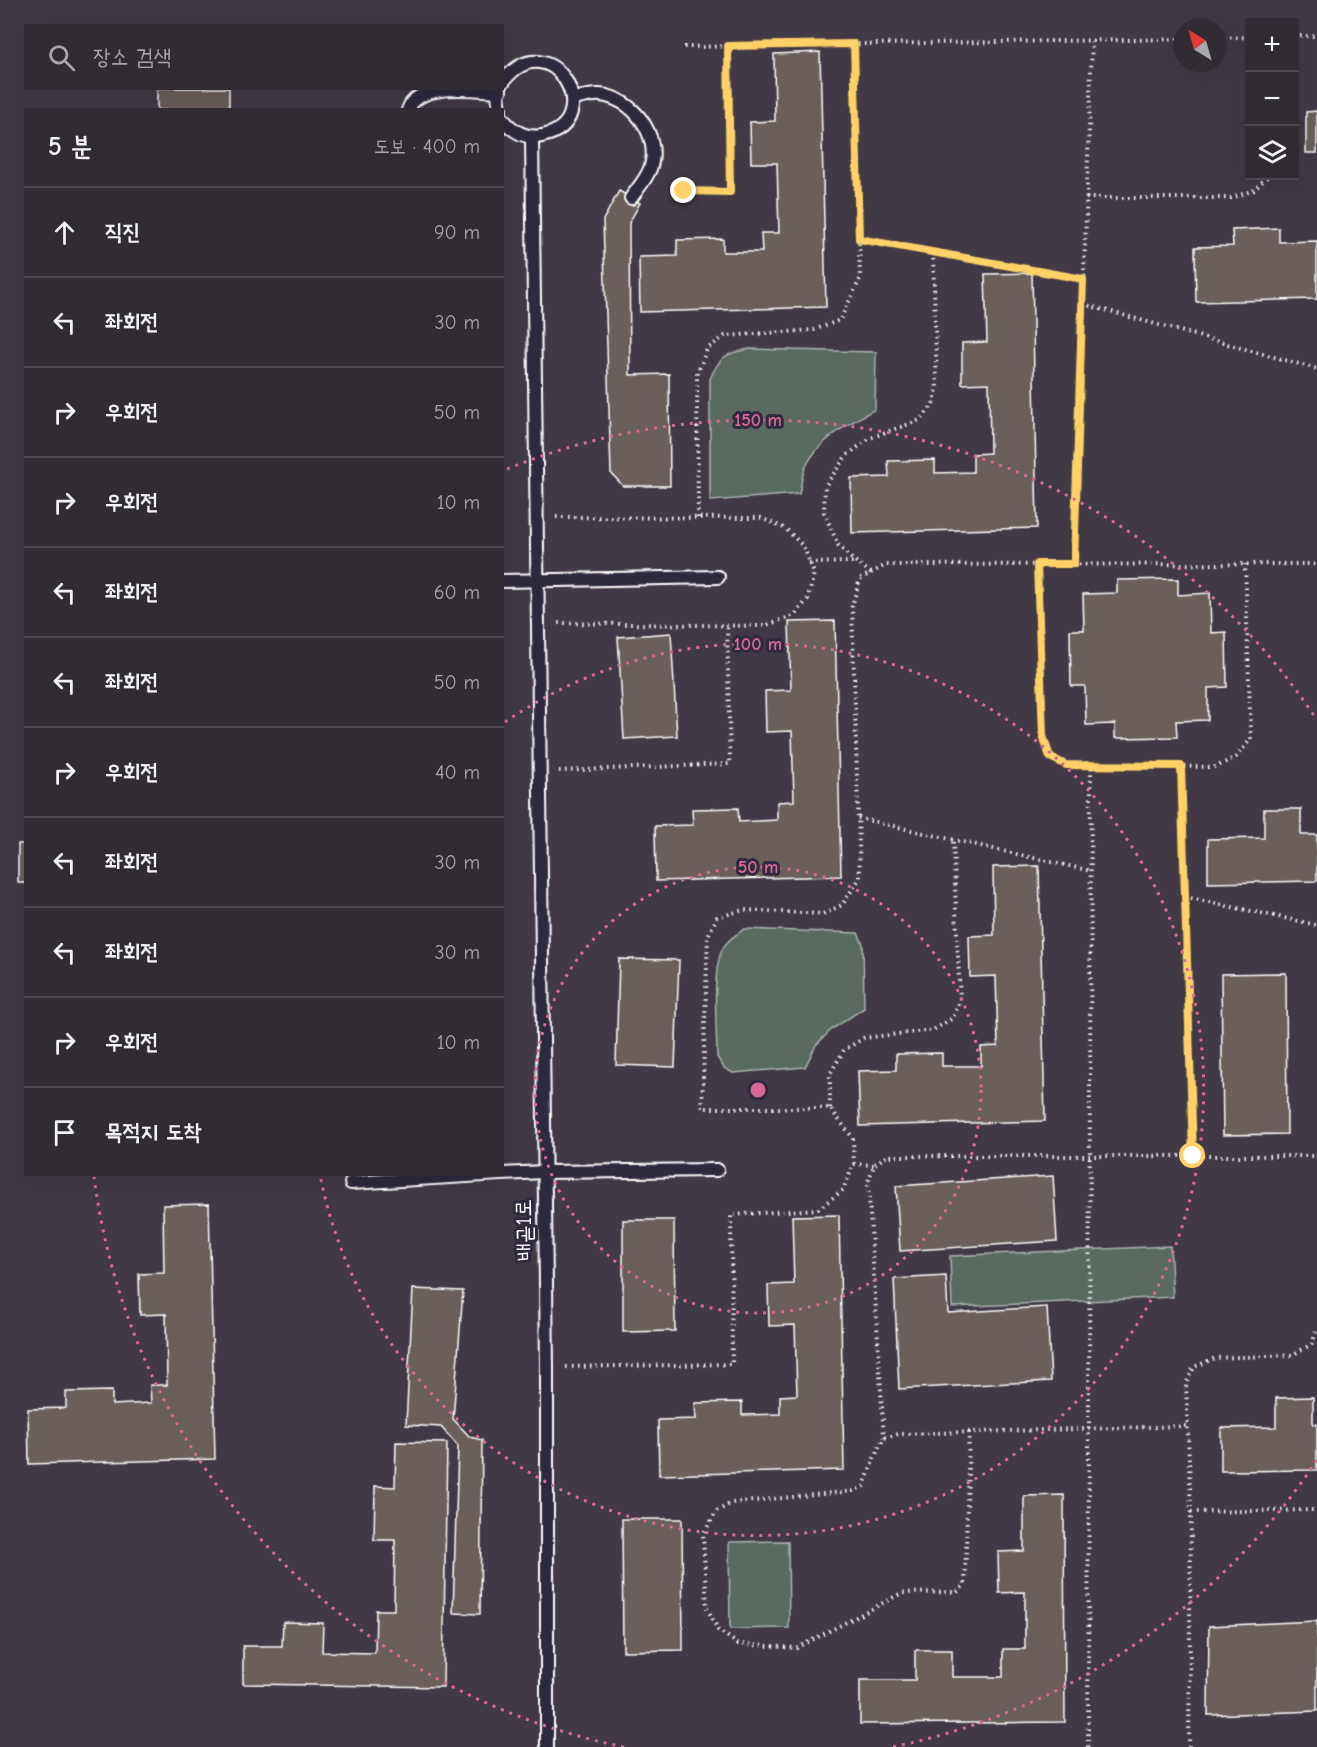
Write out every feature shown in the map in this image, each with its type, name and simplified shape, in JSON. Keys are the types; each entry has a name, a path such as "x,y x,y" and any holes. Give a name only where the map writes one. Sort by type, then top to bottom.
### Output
{"lane":[{"path":"504,82 509,74 519,66 543,63 555,68 564,76 570,87 572,99 570,111 564,123 555,131 544,135 532,137 520,134 510,128 504,120"},
{"path":"408,108 421,93 436,90"},
{"path":"500,108 501,90"},
{"path":"572,99 600,95 620,101 635,111 646,128 654,149 651,168 631,198"},
{"name":"배곧1로","path":"532,137 547,1367 547,1747"},
{"path":"504,581 718,578"},
{"path":"504,1174 717,1170"},
{"path":"351,1183 468,1176"}],"path":[{"path":"1299,36 1317,36"},
{"path":"1227,38 1245,37"},
{"path":"684,47 1173,39"},
{"path":"1074,564 1092,41"},
{"path":"698,518 697,374 707,349 725,336 814,330 840,320 860,279 854,44"},
{"path":"684,191 730,192 728,46"},
{"path":"1086,198 1231,198 1254,190 1264,180"},
{"path":"859,239 1083,279"},
{"path":"871,573 838,545 824,512 825,486 846,456 870,438 920,420 933,405 938,389 933,252"},
{"path":"1083,304 1317,369"},
{"path":"809,563 856,562"},
{"path":"1037,564 1043,736 1050,757 1066,765 1216,767 1236,757 1251,739 1245,564"},
{"path":"830,1108 702,1108 708,936 717,917 744,910 823,914 842,905 860,878 852,606 860,579 886,565 1317,564"},
{"path":"540,771 730,764 727,627"},
{"path":"1088,1747 1091,766"},
{"path":"1181,766 1193,1156"},
{"path":"858,818 1091,871"},
{"path":"547,1367 732,1364 731,1215 818,1209 843,1190 854,1164 854,1138 830,1108 830,1074 844,1050 864,1038 933,1030 953,1018 960,1001 953,840"},
{"path":"1185,897 1317,925"},
{"path":"969,1432 965,1585 957,1592 902,1593 797,1648 738,1644 718,1630 707,1608 703,1534 717,1511 732,1503 853,1491 864,1486 884,1438 868,1182 874,1165 886,1156 1317,1156"},
{"path":"854,1164 874,1165"},
{"path":"1189,1747 1191,1512 1186,1384 1194,1367 1215,1358 1292,1355 1312,1344 1317,1329"},
{"path":"884,1438 898,1434 1188,1426"},
{"path":"1191,1512 1317,1510"}],"green space":[{"path":"749,349 876,352 875,409 836,433 819,448 805,469 799,494 710,501 710,379 724,357"},
{"path":"744,929 858,933 863,944 864,1008 832,1029 816,1045 805,1067 733,1073 724,1068 717,1057 716,985 719,958 727,942"},
{"path":"1170,1246 1173,1297 952,1307 950,1256"},
{"path":"788,1541 789,1628 730,1629 729,1542"}],"building":[{"path":"820,52 826,307 640,312 639,257 677,256 677,240 723,239 723,252 762,252 761,233 779,233 777,163 751,163 750,122 775,121 774,54"},
{"path":"157,90 229,90 229,108 157,108"},
{"path":"1317,111 1317,153 1306,153 1306,112"},
{"path":"619,191 640,203 629,223 630,375 669,374 670,486 623,486 611,473 603,220"},
{"path":"1279,228 1279,242 1317,241 1317,299 1196,302 1195,247 1233,246 1232,230"},
{"path":"1032,273 1037,528 852,533 851,478 889,477 888,461 935,460 935,473 973,472 973,454 990,453 989,383 962,384 962,343 987,342 985,274"},
{"path":"1178,579 1178,595 1210,593 1211,633 1226,632 1227,687 1208,688 1208,720 1176,721 1177,737 1115,738 1115,724 1086,725 1085,686 1071,686 1070,630 1084,630 1083,594 1117,593 1117,580"},
{"path":"835,621 841,876 656,881 655,826 693,825 692,809 738,808 739,822 777,820 777,802 794,801 792,731 766,732 765,691 791,690 789,622"},
{"path":"671,633 677,736 624,739 618,637"},
{"path":"1264,809 1301,809 1301,835 1317,835 1317,881 1208,883 1208,839 1264,838"},
{"path":"18,844 24,844 24,883 18,883"},
{"path":"1039,866 1045,1121 860,1126 858,1071 896,1070 896,1054 942,1053 942,1066 981,1066 981,1047 998,1046 996,976 970,977 969,936 994,935 993,867"},
{"path":"619,959 679,960 675,1067 616,1065"},
{"path":"1286,973 1287,1134 1223,1135 1221,974"},
{"path":"1053,1176 1057,1241 900,1251 896,1186"},
{"path":"209,1204 215,1459 29,1464 28,1409 66,1408 66,1392 112,1391 112,1405 151,1403 150,1385 167,1385 166,1314 140,1315 139,1274 164,1273 163,1205"},
{"path":"839,1215 844,1470 659,1475 658,1420 696,1419 695,1403 742,1402 742,1415 780,1414 780,1396 797,1395 795,1325 769,1326 768,1285 794,1284 792,1216"},
{"path":"623,1220 674,1220 675,1331 623,1332"},
{"path":"946,1276 948,1313 1047,1307 1051,1381 899,1389 894,1279"},
{"path":"413,1289 463,1291 453,1419 470,1437 482,1440 480,1614 453,1613 458,1446 441,1427 406,1425"},
{"path":"1313,1397 1313,1424 1317,1424 1317,1470 1221,1471 1221,1428 1276,1427 1276,1398"},
{"path":"396,1442 447,1443 443,1687 243,1684 243,1646 282,1646 283,1622 323,1623 322,1652 375,1653 376,1610 394,1610 395,1540 374,1540 375,1486 395,1487"},
{"path":"1064,1495 1065,1722 860,1724 860,1680 915,1680 915,1650 952,1650 952,1677 1003,1677 1003,1649 1025,1649 1025,1592 999,1593 998,1552 1024,1551 1024,1496"},
{"path":"622,1519 682,1519 683,1650 623,1651"},
{"path":"1317,1621 1317,1711 1208,1715 1209,1626"}],"route":[{"path":"684,191 730,192 728,46 854,44 859,239 1083,279 1074,564 1037,564 1043,736 1050,757 1066,765 1181,766 1193,1156"}]}
